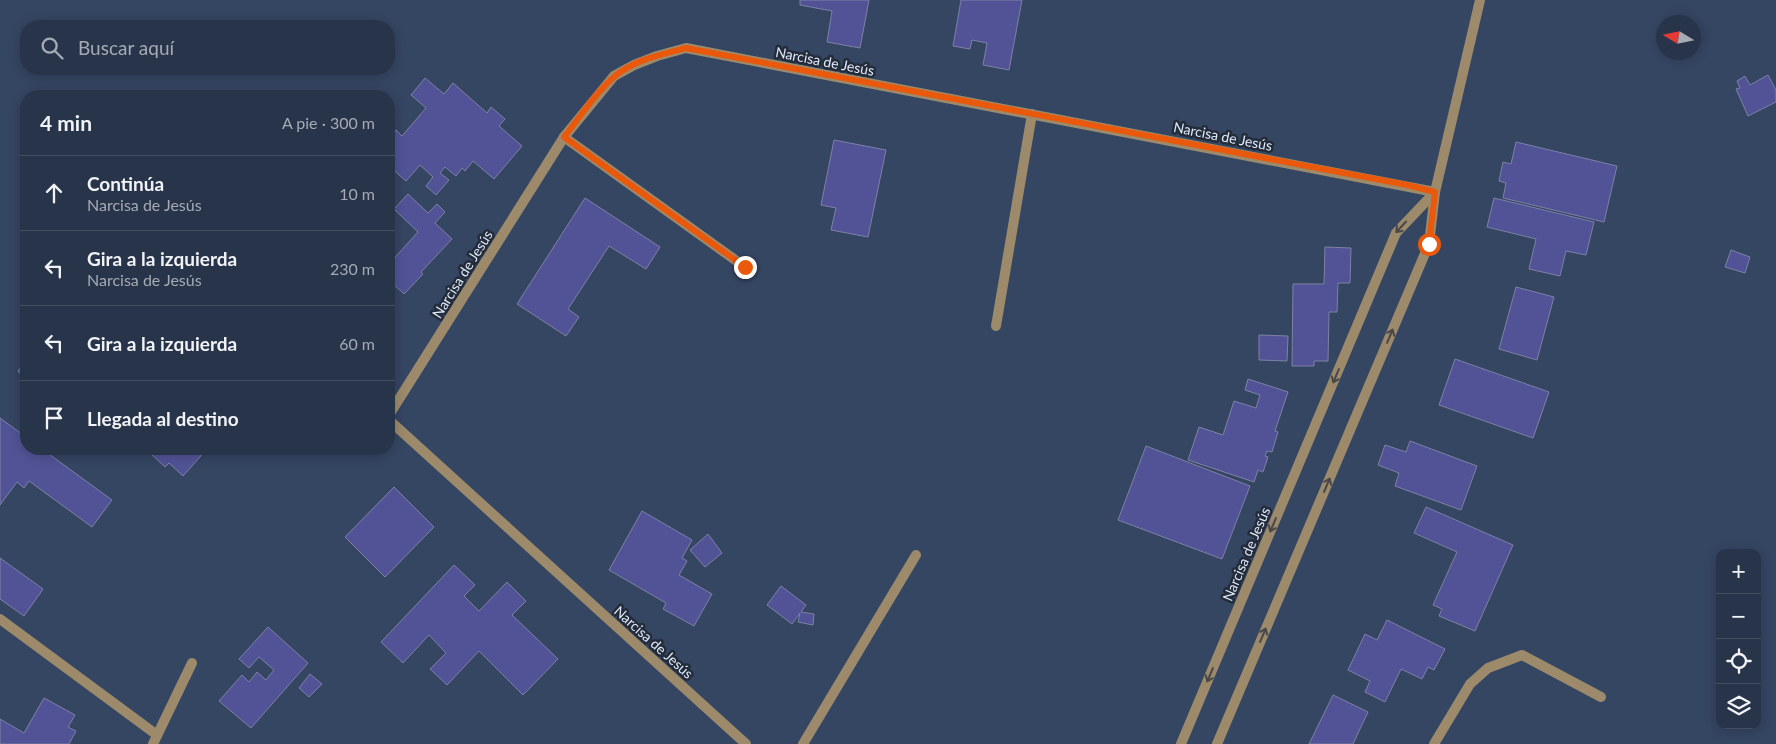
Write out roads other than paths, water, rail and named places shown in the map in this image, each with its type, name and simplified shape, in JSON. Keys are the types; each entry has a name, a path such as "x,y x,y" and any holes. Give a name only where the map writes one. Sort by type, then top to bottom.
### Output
{"street":[{"path":"1217,744 1429,244 1435,192 1480,0"},
{"name":"Narcisa de Jesús","path":"395,406 564,137 614,76 634,65 657,56 686,48 1435,192"},
{"path":"996,326 1032,114"},
{"path":"564,137 745,267"},
{"name":"Narcisa de Jesús","path":"1181,744 1396,233 1435,192"},
{"name":"Narcisa de Jesús","path":"395,425 746,744"},
{"path":"803,744 916,555"},
{"path":"0,619 155,740 192,663"},
{"path":"1434,744 1470,684 1488,668 1522,655 1601,697"}]}
